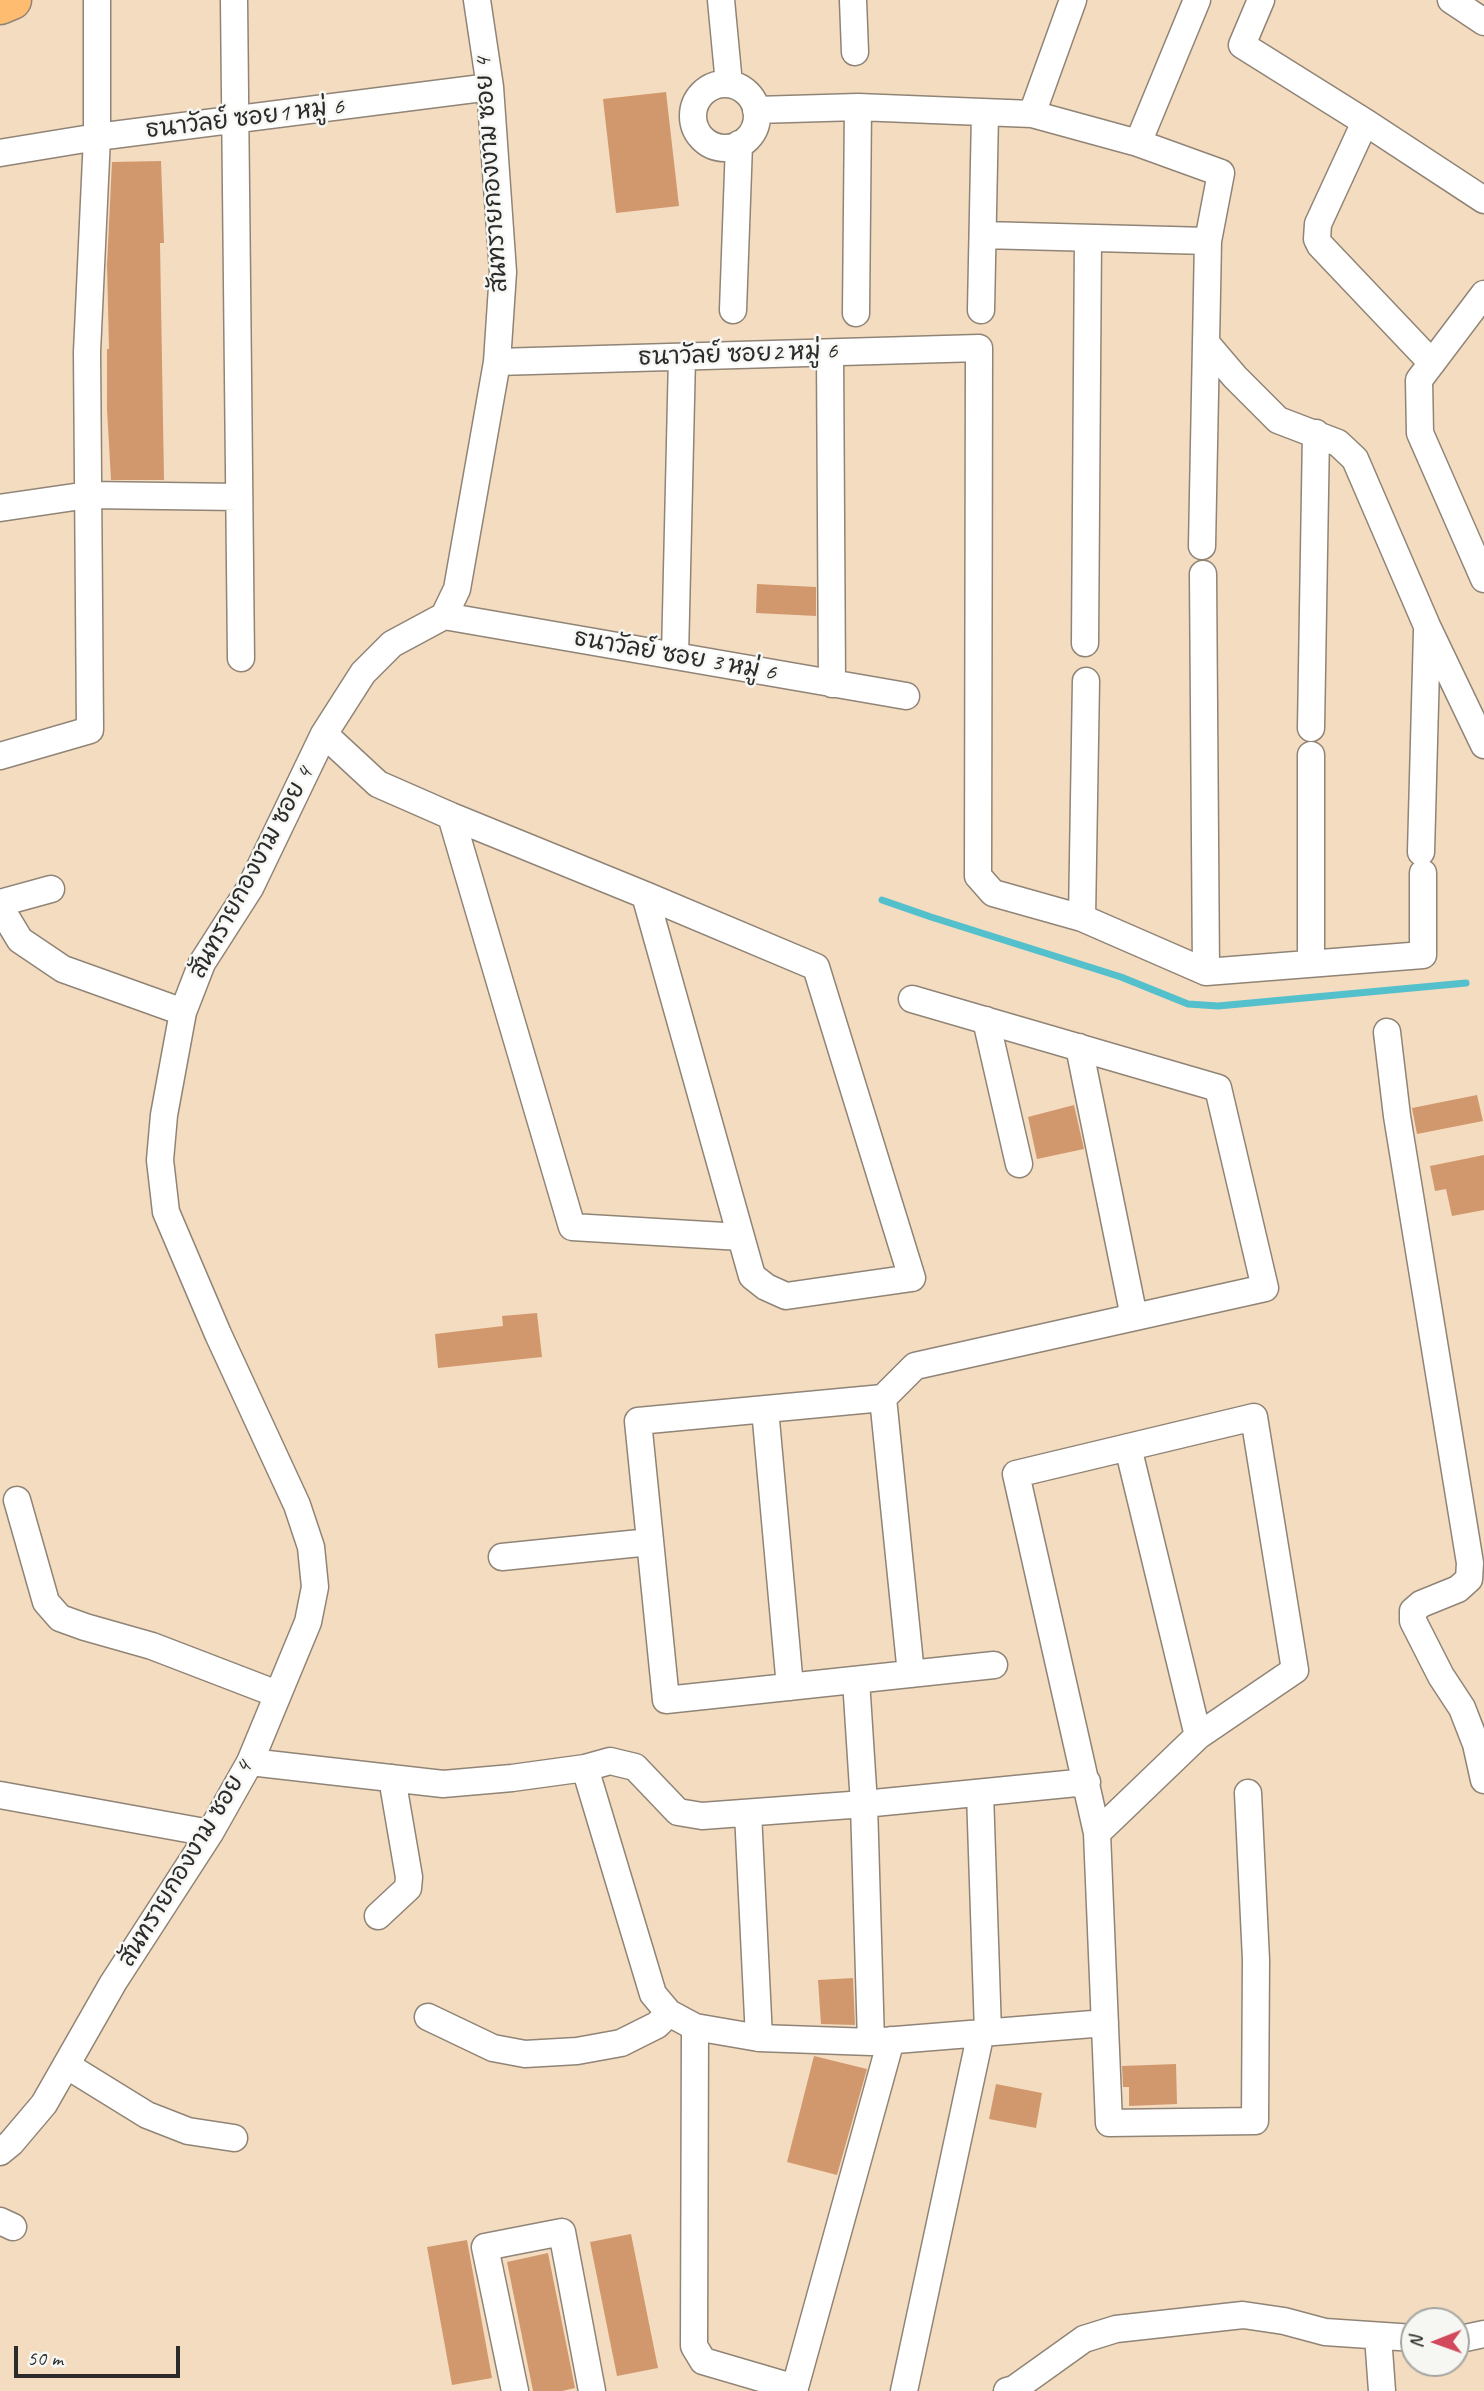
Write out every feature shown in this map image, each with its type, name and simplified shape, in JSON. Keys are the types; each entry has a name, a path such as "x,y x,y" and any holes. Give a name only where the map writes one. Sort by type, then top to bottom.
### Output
{"main road":[{"path":"0,5 12,0"}],"street":[{"path":"0,756 90,730 87,352 97,137 97,0"},
{"path":"234,0 241,658"},
{"name":"สันทรายกองงาม ซอย 4","path":"0,2152 44,2104 113,1983 210,1833 250,1762 308,1622 315,1587 311,1547 297,1505 218,1334 166,1212 160,1160 164,1115 183,1012 202,963 250,888 324,734 363,673 392,644 444,616 457,589 497,362 503,272 490,87 477,0"},
{"path":"721,0 729,84"},
{"path":"853,0 855,52"},
{"path":"1032,114 1073,0"},
{"path":"1138,143 1197,0"},
{"path":"1261,0 1242,45 1484,200"},
{"path":"1451,0 1484,22"},
{"path":"729,84 747,93 756,110 753,130 740,144 730,147 710,144 696,130 693,121 693,111 702,93 710,87 729,84"},
{"name":"ธนาวัลย์ ซอย1 หมู่ 6","path":"0,153 97,137 490,87"},
{"path":"756,110 858,107 1032,114 1138,143 1221,173 1208,242 1202,546"},
{"path":"856,313 858,107"},
{"path":"981,310 985,114"},
{"path":"1365,122 1318,224 1317,239 1320,246 1432,363"},
{"path":"733,310 740,144"},
{"path":"983,235 1208,242"},
{"path":"1085,643 1088,238"},
{"path":"1484,294 1419,380 1420,433 1484,579"},
{"path":"1206,343 1278,420 1338,443 1354,459 1427,626 1484,745"},
{"name":"ธนาวัลย์ ซอย2 หมู่ 6","path":"497,362 979,348 978,876 993,893 1082,918"},
{"path":"830,353 832,684"},
{"path":"675,656 682,357"},
{"path":"1311,728 1316,433"},
{"path":"0,508 88,495 239,497"},
{"path":"1203,574 1206,972"},
{"name":"ธนาวัลย์ ซอย 3 หมู่ 6","path":"444,616 905,696"},
{"path":"1086,681 1082,918 1206,972 1423,955 1422,862 1427,626"},
{"path":"324,734 378,784 451,816 645,895 816,967 912,1278 786,1296 766,1287 752,1276 645,895"},
{"path":"1311,755 1311,964"},
{"path":"451,816 572,1227 741,1237"},
{"path":"51,889 0,905 20,940 63,968 183,1012"},
{"path":"912,999 1218,1088 1265,1288 915,1366 883,1398 638,1421 666,1700 994,1665"},
{"path":"986,1020 1019,1164"},
{"path":"1387,1032 1397,1116 1471,1563 1469,1579 1458,1589 1421,1604 1413,1611 1413,1621 1441,1676 1462,1708 1476,1744 1484,1780"},
{"path":"1079,1047 1134,1317"},
{"path":"883,1398 911,1674"},
{"path":"765,1409 790,1687"},
{"path":"1097,1833 1198,1736 1295,1670 1254,1417 1016,1474 1097,1833 1109,2123 1255,2122 1256,1960 1248,1793"},
{"path":"1128,1447 1198,1736"},
{"path":"17,1500 46,1602 60,1618 152,1646 277,1694"},
{"path":"502,1557 650,1542"},
{"path":"695,2027 694,2346 703,2361 795,2390 881,2041 856,1679"},
{"path":"250,1762 443,1784 585,1768 610,1760 635,1767 678,1812 702,1816 864,1804 1087,1782"},
{"path":"585,1768 653,1994 669,2013 695,2027 759,2038 881,2041 1105,2023"},
{"path":"379,1916 408,1888 392,1778"},
{"path":"904,2391 985,2032 980,1793"},
{"path":"0,1795 210,1833"},
{"path":"748,1813 759,2038"},
{"path":"428,2017 493,2048 525,2054 577,2051 621,2043 657,2025 669,2013"},
{"path":"66,2066 147,2115 188,2131 234,2138"},
{"path":"515,2391 485,2247 562,2232 592,2391"},
{"path":"1007,2391 1014,2389 1084,2339 1116,2329 1243,2315 1284,2321 1325,2332 1400,2337"},
{"path":"1378,2336 1382,2391"},
{"path":"1046,2365 1052,2391"}],"building":[{"path":"666,92 679,206 616,213 603,99"},
{"path":"161,161 164,243 160,243 164,480 111,480 107,409 107,265 112,162"},
{"path":"757,584 816,587 816,616 756,613"},
{"path":"1477,1095 1483,1121 1417,1134 1412,1108"},
{"path":"1074,1105 1084,1149 1037,1159 1028,1117"},
{"path":"1484,1155 1484,1210 1452,1216 1446,1189 1435,1191 1430,1166"},
{"path":"537,1313 542,1357 438,1368 435,1334 503,1326 502,1316"},
{"path":"853,1978 855,2025 821,2024 818,1980"},
{"path":"814,2056 867,2069 837,2175 787,2162"},
{"path":"1176,2064 1177,2104 1129,2106 1129,2087 1123,2087 1122,2066"},
{"path":"996,2084 1042,2093 1036,2128 989,2119"},
{"path":"631,2234 658,2368 617,2376 590,2242"},
{"path":"467,2240 492,2378 452,2385 427,2247"},
{"path":"548,2253 575,2388 533,2391 507,2262"}],"waterway":[{"path":"882,900 1121,977 1188,1004 1218,1006 1466,983"}]}
